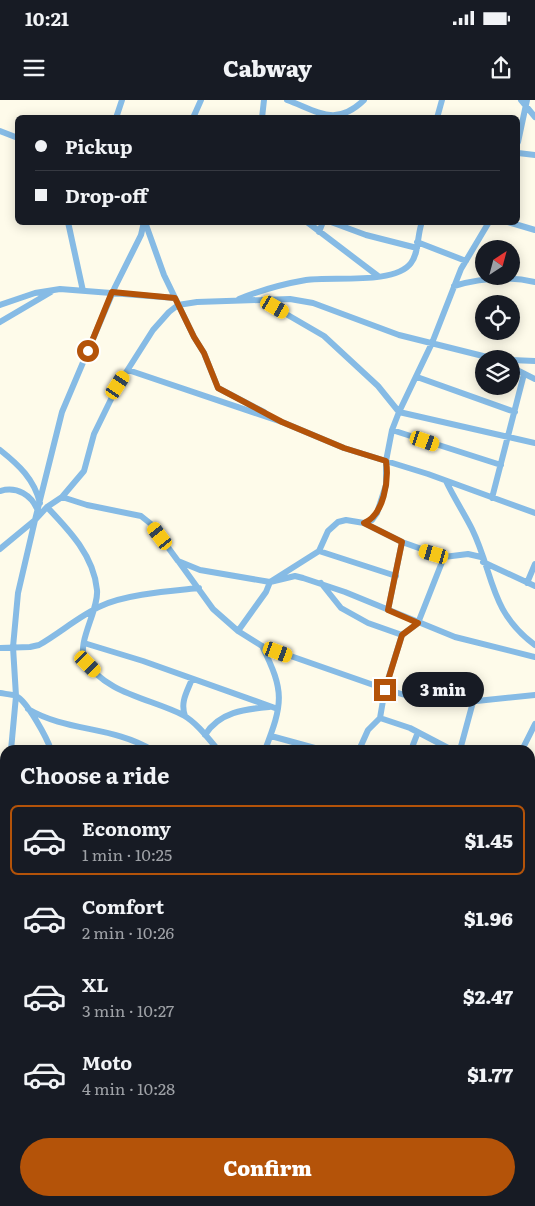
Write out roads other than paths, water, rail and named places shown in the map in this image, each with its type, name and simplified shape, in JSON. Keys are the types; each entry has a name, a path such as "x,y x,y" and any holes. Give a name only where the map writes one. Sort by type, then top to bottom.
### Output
{"street":[{"path":"117,115 122,100"},
{"path":"194,115 201,100"},
{"path":"262,115 264,100"},
{"path":"287,100 324,115"},
{"path":"340,115 354,110 364,100"},
{"path":"438,115 442,100"},
{"path":"521,100 526,103 535,117"},
{"path":"520,132 526,103"},
{"path":"0,131 15,137"},
{"path":"520,153 535,155"},
{"path":"69,225 83,292"},
{"path":"11,745 16,696 13,647 18,593 62,412 112,292 141,235 143,225"},
{"path":"145,225 177,302 204,353 218,388 282,422"},
{"path":"311,225 378,276"},
{"path":"320,232 322,225"},
{"path":"340,225 366,235 417,245 466,261"},
{"path":"234,301 276,286 307,280 378,276 400,271 413,262 421,225"},
{"path":"364,523 372,520 386,484 386,461 392,430 399,412 432,343 454,286 487,225"},
{"path":"518,225 535,230"},
{"path":"454,286 468,282 509,278 535,282"},
{"path":"0,322 56,289"},
{"path":"0,305 56,289 83,292 112,292 177,302 290,299 313,303 374,327 475,354"},
{"path":"261,299 324,336 378,386 399,412 535,442"},
{"path":"0,549 35,520 47,507 62,497 84,472 94,434 118,385 153,330 177,302"},
{"path":"520,360 535,361"},
{"path":"128,370 282,422 344,448 446,481 535,513"},
{"path":"520,372 535,379"},
{"path":"492,498 516,412 524,374"},
{"path":"417,377 516,412"},
{"path":"392,430 501,465"},
{"path":"0,450 27,474 37,491 40,503"},
{"path":"446,481 472,529 482,560 508,621 519,633 535,645"},
{"path":"0,491 9,489 24,494 34,502 38,511"},
{"path":"62,497 87,505 141,516 151,524 213,609 238,631 262,646 385,690 428,702 448,704 535,695"},
{"path":"47,507 72,534 83,550 96,580 97,601 84,643 84,657 97,674 116,687 185,716 214,745"},
{"path":"238,631 266,592 270,582 319,551 328,531 338,522 346,520 364,523 402,542 444,557 468,554 535,586"},
{"path":"388,610 402,542"},
{"path":"319,551 396,576"},
{"path":"361,745 368,730 380,718 385,690 402,635 418,623 444,557"},
{"path":"178,560 200,570 218,575 270,582 295,576 321,583 455,637 535,657"},
{"path":"527,583 535,564"},
{"path":"321,583 341,608 368,623 402,635"},
{"path":"0,648 39,645 95,609 109,603 199,588"},
{"path":"84,643 277,706"},
{"path":"262,646 277,676 279,686 271,736 267,745"},
{"path":"185,716 182,707 183,700 192,679"},
{"path":"0,693 16,696 40,726 49,745"},
{"path":"461,745 473,702"},
{"path":"205,735 216,722 237,711 277,706"},
{"path":"28,710 52,722 116,734 141,745"},
{"path":"380,718 418,732 443,745"},
{"path":"524,745 535,724"},
{"path":"413,745 418,732"},
{"path":"271,736 304,745"}]}
